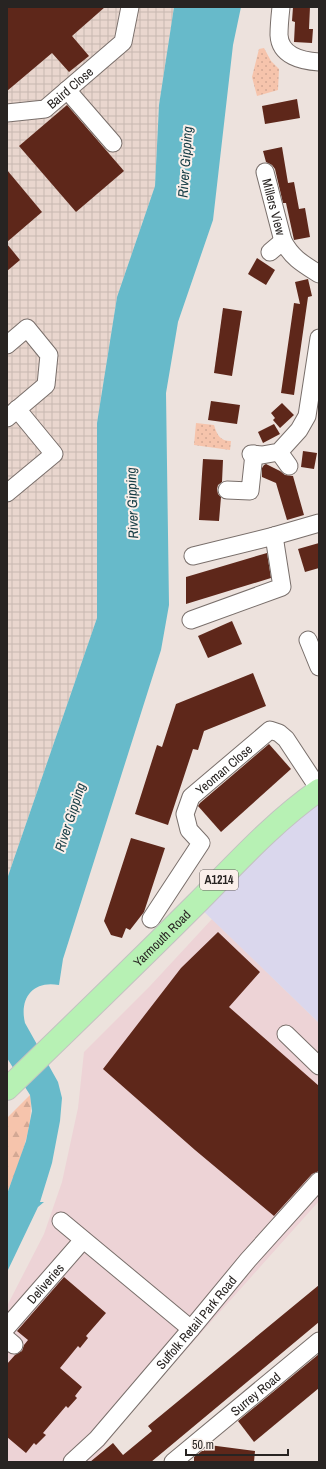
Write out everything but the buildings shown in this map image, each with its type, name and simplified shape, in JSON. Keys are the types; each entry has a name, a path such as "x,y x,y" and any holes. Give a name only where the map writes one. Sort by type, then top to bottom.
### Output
{"main road":[{"name":"Yarmouth Road","path":"10,1086 196,904 254,844 283,818 319,790"}],"street":[{"name":"Baird Close","path":"7,113 45,108 123,42 130,7"},
{"path":"281,7 279,37 285,50 293,56 306,61 319,62"},
{"path":"67,90 113,144"},
{"name":"Millers View","path":"265,172 276,246 288,252 297,260 319,274"},
{"path":"7,345 27,328 49,355 46,385 12,414 54,454 7,493"},
{"path":"226,490 250,491 252,454 262,454 284,459 307,416 319,338"},
{"path":"192,556 274,536 319,523"},
{"path":"191,620 282,587 274,536"},
{"path":"308,640 319,667"},
{"name":"Yeoman Close","path":"151,919 201,843 189,830 185,814 191,797 270,730 279,733 286,739 319,790"},
{"path":"286,1034 319,1066"},
{"name":"Suffolk Retail Park Road","path":"72,1462 97,1439 248,1260 319,1181"},
{"path":"61,1221 191,1329"},
{"name":"Deliveries","path":"7,1328 83,1240"},
{"name":"Surrey Road","path":"173,1462 319,1341"}],"shaded area":[{"path":"7,7 174,7 159,105 155,186 117,297 97,423 97,618 7,879"},
{"path":"319,790 319,1023 196,904"},
{"path":"212,919 319,1023 319,1201 126,1417 93,1462 7,1462 7,1306 44,1234 62,1182 78,1108 84,1052 150,986"}],"green space":[{"path":"264,48 271,61 279,69 278,90 257,96 252,77 259,49"},
{"path":"196,423 214,425 216,432 222,439 231,441 230,450 194,445"},
{"path":"30,1095 31,1107 28,1132 7,1194 7,1118"}],"water":[{"name":"River Gipping","path":"174,7 241,7 233,45 213,220 178,322 166,393 169,605 161,650 63,959 59,985 42,985 35,988 26,999 24,1006 25,1023 58,1082 62,1098 60,1121 52,1163 40,1202 44,1202 38,1207 7,1272 7,1194 26,1141 32,1111 30,1095 7,1058 7,879 97,618 97,423 117,297 155,186 159,105"}]}
